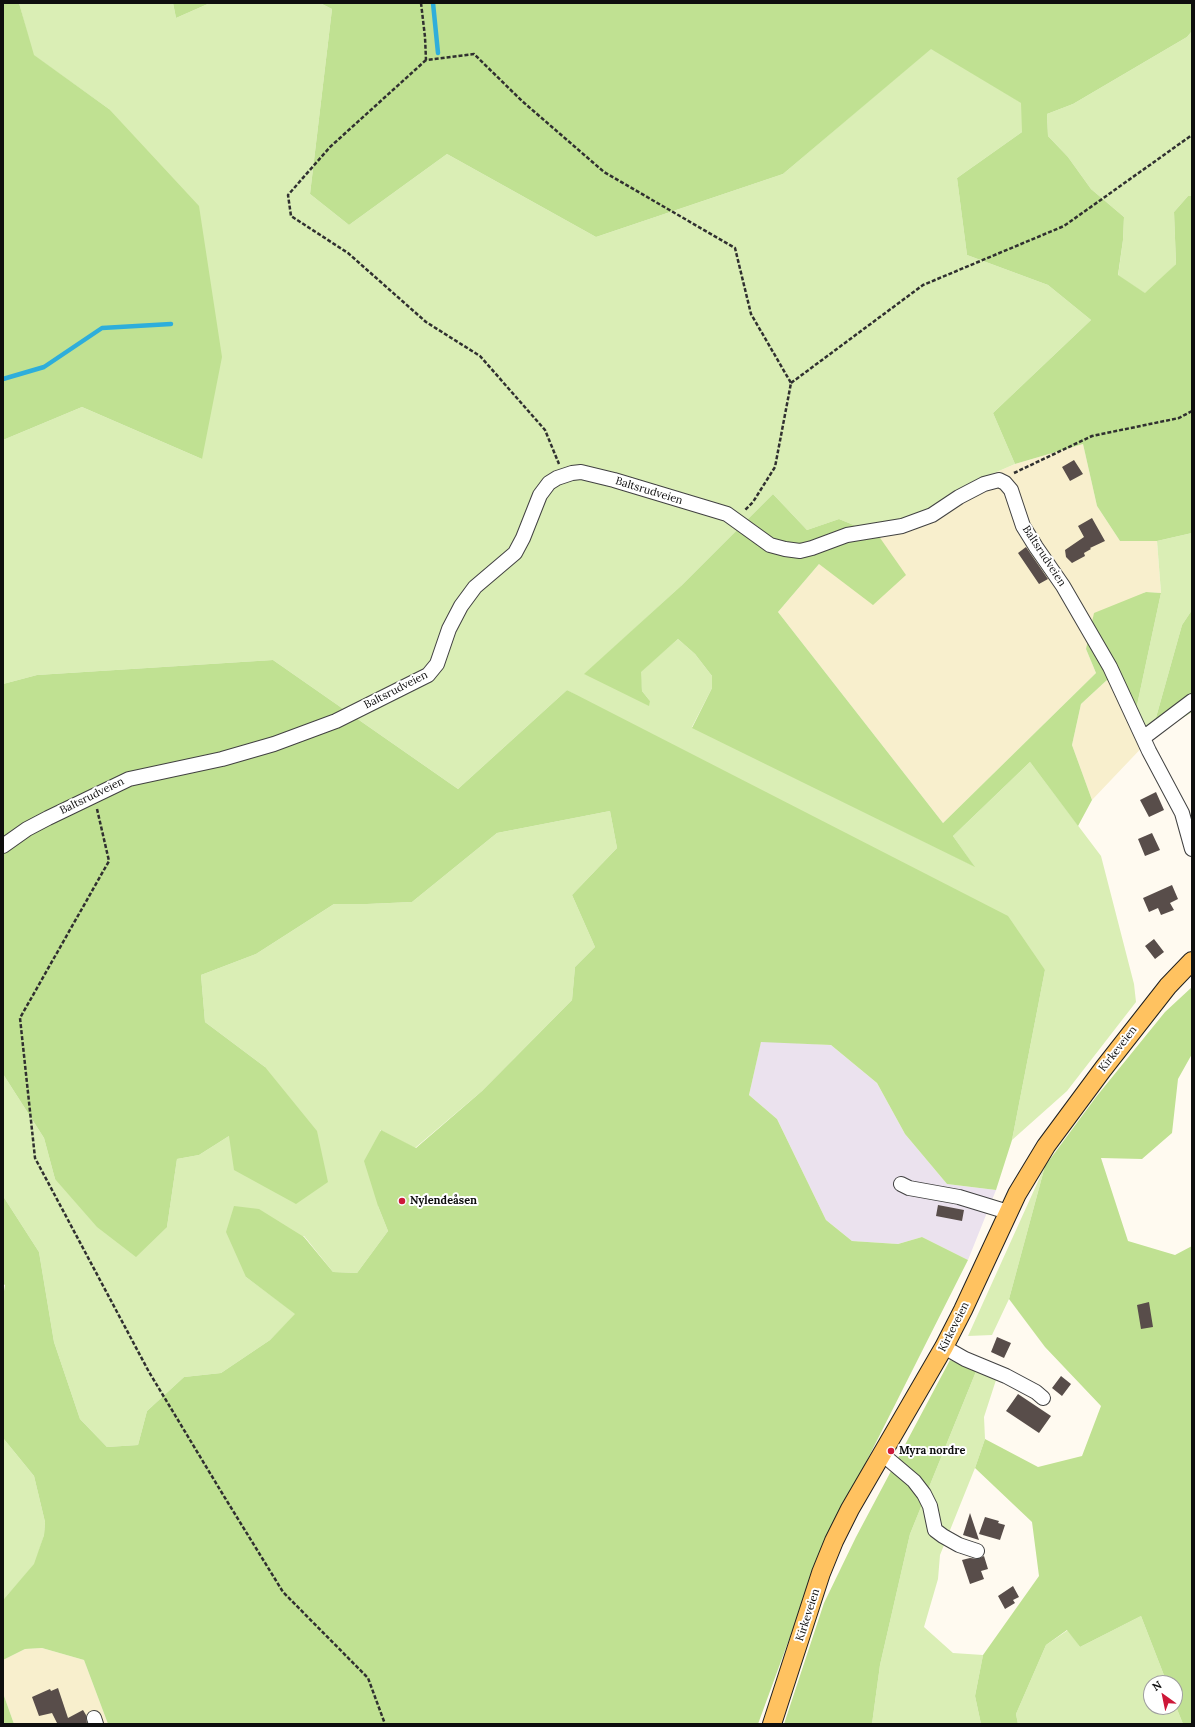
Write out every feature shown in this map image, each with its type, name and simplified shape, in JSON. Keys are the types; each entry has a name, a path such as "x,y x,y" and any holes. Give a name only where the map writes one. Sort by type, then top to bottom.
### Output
{"main road":[{"name":"Kirkeveien","path":"772,1724 821,1573 834,1540 944,1347 963,1310 1008,1212 1030,1172 1066,1119 1150,1008 1168,986 1192,961"}],"lane":[{"name":"Baltsrudveien","path":"3,846 27,829 93,795 129,779 240,755 312,731 428,675 437,664 449,629 461,606 475,588 515,553 523,538 540,495 549,483 563,475 572,473 588,473 709,508 737,519 770,544 785,549 800,551 847,535 897,527 920,520 932,515 971,490 984,484 999,480 1011,490 1023,526 1063,586 1110,667 1143,738 1182,813 1192,849"},
{"path":"1143,738 1192,701"},
{"path":"901,1184 909,1188 959,1196 1008,1212"},
{"path":"944,1347 965,1359 1006,1376 1044,1398"},
{"path":"881,1456 893,1463 919,1487 930,1506 935,1530 959,1545 977,1551"}],"path":[{"path":"421,3 426,60"},
{"path":"563,475 545,430 480,356 426,322 348,253 291,216 288,195 325,153 426,60 474,54 522,101 604,172 735,248 751,314 791,383 775,467 753,502 737,519"},
{"path":"791,383 923,285 1064,226 1192,135"},
{"path":"999,480 1092,436 1179,418 1192,411"},
{"path":"93,795 109,861 20,1018 34,1158 149,1372 283,1592 368,1678 385,1724"}],"shaded area":[{"path":"1083,444 1097,506 1120,541 1157,541 1161,593 1145,592 1086,649 1096,673 943,823 778,612 819,564 878,535 985,477 1015,464"},
{"path":"1107,680 1136,710 1150,739 1092,800 1072,745 1081,704"},
{"path":"761,1041 831,1045 877,1083 905,1134 947,1184 996,1190 968,1260 922,1237 898,1244 852,1241 826,1220 777,1119 749,1095"},
{"path":"42,1648 84,1660 108,1724 14,1724 3,1693 3,1660 25,1649"}],"green space":[{"path":"3,3 19,3 34,55 109,109 199,206 222,357 202,459 82,407 3,440"},
{"path":"19,3 173,3 176,18 210,3 320,3 332,9 310,194 349,225 447,154 596,237 783,174 931,48 1022,103 1022,132 957,178 967,255 1048,285 1091,320 993,413 1015,464 985,477 969,493 878,535 839,519 807,530 773,494 682,585 585,674 650,701 642,691 640,672 678,639 695,654 712,676 712,688 692,727 974,866 953,836 1030,762 1101,856 1134,984 1136,1002 1067,1091 1012,1140 1045,970 567,690 458,789 273,660 37,675 3,684 3,440 82,407 202,459 109,109 33,55"},
{"path":"173,3 210,3 176,18"},
{"path":"320,3 1192,3 1192,31 1187,37 1073,104 1047,114 1048,136 1068,157 1091,189 1124,217 1123,240 1118,275 1145,293 1176,264 1174,212 1188,196 1192,196 1192,533 1157,541 1120,541 1097,506 1083,444 1015,464 993,413 1091,320 1048,285 967,255 957,178 1022,132 1021,103 931,49 783,174 596,237 447,154 349,225 310,194 332,9"},
{"path":"1192,31 1192,196 1188,196 1174,212 1176,264 1146,294 1118,276 1123,240 1124,217 1091,189 1068,157 1048,136 1047,114 1073,104 1187,37"},
{"path":"773,494 807,530 839,519 878,535 906,575 873,605 819,564 778,612 943,823 1096,673 1086,649 1094,613 1146,592 1161,593 1136,710 1107,680 1081,704 1072,745 1092,800 1078,826 1030,762 953,836 975,867 692,728 712,688 712,676 695,654 678,639 641,672 642,691 650,701 649,706 584,674 682,585"},
{"path":"1192,533 1192,610 1182,625 1150,739 1136,710 1161,593 1157,541"},
{"path":"1192,610 1192,712 1150,739 1182,625"},
{"path":"273,660 458,789 567,690 1008,916 1045,970 1012,1140 996,1190 947,1184 905,1134 877,1083 831,1045 761,1042 749,1095 777,1119 826,1220 852,1241 898,1244 922,1237 968,1260 853,1488 813,1574 758,1724 108,1724 84,1660 42,1648 25,1649 3,1660 3,1600 34,1564 44,1535 45,1522 34,1476 3,1438 3,1297 5,1285 3,1284 3,1196 39,1252 54,1342 80,1419 107,1447 138,1445 147,1411 184,1377 221,1373 270,1340 295,1314 246,1277 226,1232 234,1206 259,1209 304,1237 333,1272 357,1273 388,1231 378,1206 364,1161 381,1130 416,1148 482,1091 572,1000 575,967 595,947 572,895 617,848 610,811 497,833 412,902 334,904 256,954 201,975 205,1022 265,1067 317,1131 328,1182 296,1204 234,1170 229,1136 199,1155 177,1159 167,1227 136,1257 97,1227 55,1179 44,1138 3,1074 3,684 37,675"},
{"path":"610,811 617,848 572,895 595,947 575,967 572,1000 482,1091 415,1148 380,1130 378,1206 388,1231 357,1273 333,1272 304,1236 246,1277 296,1314 270,1340 221,1373 184,1377 147,1411 138,1445 107,1447 80,1419 54,1342 39,1252 3,1196 3,1074 44,1138 55,1179 167,1227 177,1159 199,1155 229,1136 265,1067 205,1022 201,975 256,954 334,904 412,902 497,833"},
{"path":"1192,987 1192,1054 1178,1079 1172,1133 1142,1159 1101,1158 1128,1241 1175,1255 1192,1246 1192,1724 1183,1724 1179,1715 1183,1715 1183,1675 1164,1675 1141,1616 1080,1647 1067,1630 1046,1645 1016,1714 1018,1724 981,1724 975,1696 983,1655 1039,1576 1032,1522 975,1468 985,1439 1038,1467 1082,1456 1101,1406 1045,1347 1009,1299 1045,1166 1096,1097 1165,1012"},
{"path":"1045,1166 1009,1299 992,1335 968,1336"},
{"path":"950,1360 977,1369 910,1534 880,1665 872,1724 784,1724 824,1603 856,1537"},
{"path":"977,1369 996,1380 984,1417 985,1439 940,1555 938,1579 924,1627 953,1653 983,1655 975,1696 981,1724 872,1724 880,1665 910,1534"},
{"path":"3,1438 34,1476 45,1522 44,1535 35,1564 3,1600"},
{"path":"1141,1616 1164,1675 1143,1675 1143,1715 1179,1715 1183,1724 1018,1724 1016,1714 1046,1645 1068,1630 1080,1647"},
{"path":"3,1693 14,1724 3,1724"}],"building":[{"path":"1074,460 1083,474 1070,481 1062,467"},
{"path":"1092,518 1105,541 1090,548 1091,549 1084,553 1085,556 1072,563 1066,557 1065,550 1084,537 1078,526"},
{"path":"1026,547 1048,579 1039,584 1018,553"},
{"path":"1156,792 1164,810 1149,817 1140,800"},
{"path":"1152,833 1160,850 1145,856 1138,839"},
{"path":"1172,885 1178,899 1170,903 1174,910 1161,915 1158,908 1149,912 1143,898"},
{"path":"1154,939 1164,952 1155,959 1145,946"},
{"path":"938,1205 964,1210 962,1221 936,1216"},
{"path":"1149,1302 1153,1327 1141,1329 1137,1305"},
{"path":"997,1337 1011,1343 1004,1358 991,1352"},
{"path":"1061,1376 1071,1384 1062,1396 1052,1388"},
{"path":"1018,1394 1051,1416 1039,1433 1006,1411"},
{"path":"970,1513 979,1540 963,1535"},
{"path":"985,1517 999,1521 998,1523 1005,1525 1000,1540 979,1534"},
{"path":"984,1556 988,1569 981,1571 984,1579 970,1584 962,1560 970,1558 978,1559"},
{"path":"1013,1586 1019,1597 1013,1600 1015,1603 1005,1609 998,1596"},
{"path":"58,1688 68,1718 83,1710 86,1715 87,1724 56,1724 57,1723 52,1713 39,1716 32,1697 50,1689 51,1691"}],"waterway":[{"path":"433,3 438,53"},
{"path":"3,379 44,367 102,328 171,324"}],"place":[{"name":"Nylendeåsen","path":"402,1201"},
{"name":"Myra nordre","path":"891,1451"}]}
